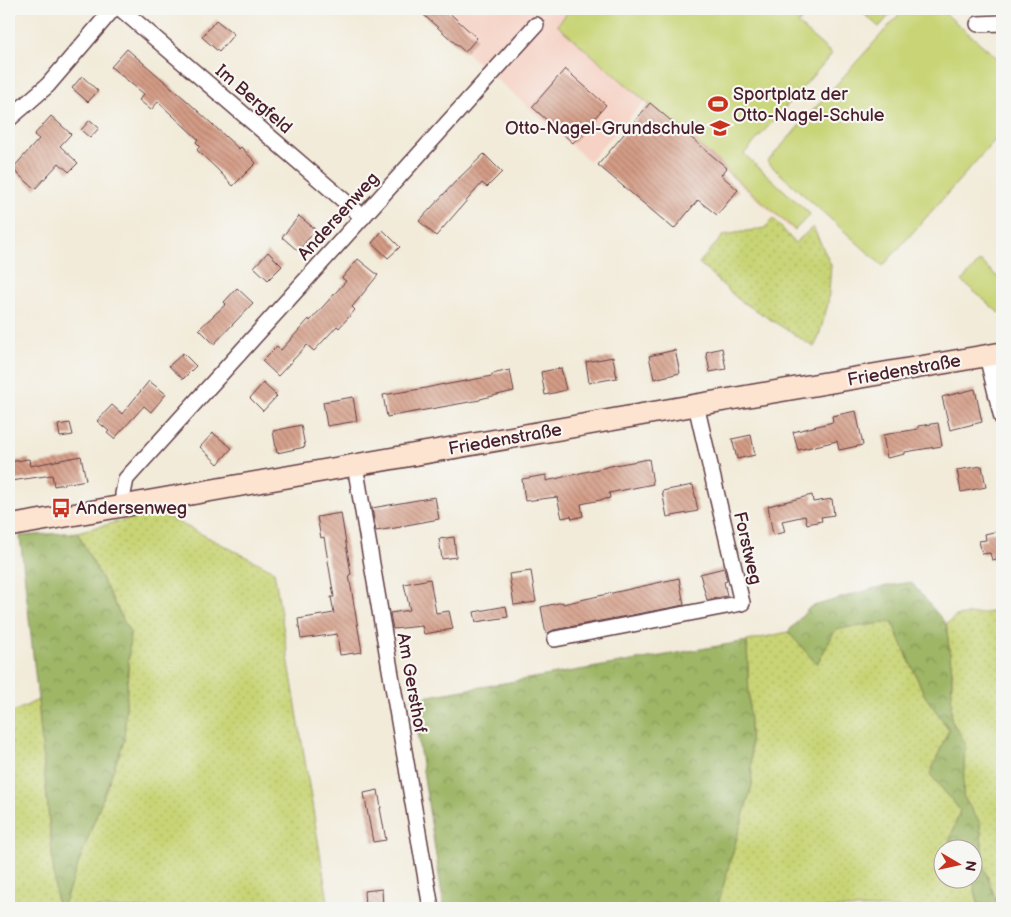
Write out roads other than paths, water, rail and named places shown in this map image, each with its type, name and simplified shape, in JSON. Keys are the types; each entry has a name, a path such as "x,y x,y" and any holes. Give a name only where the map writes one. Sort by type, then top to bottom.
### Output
{"main road":[{"name":"Friedenstraße","path":"9,526 994,354"}],"street":[{"path":"9,119 48,85 112,9"},
{"name":"Im Bergfeld","path":"121,9 363,217"},
{"path":"978,24 1002,23"},
{"name":"Andersenweg","path":"126,505 123,494 126,479 536,25"},
{"path":"994,354 1002,418"},
{"name":"Forstweg","path":"555,639 742,602 696,405"},
{"name":"Am Gersthof","path":"355,465 431,908"}],"place":[{"name":"Sportplatz der Otto-Nagel-Schule","path":"718,104"},
{"name":"Otto-Nagel-Grundschule","path":"720,128"},
{"name":"Andersenweg","path":"61,508"}]}
